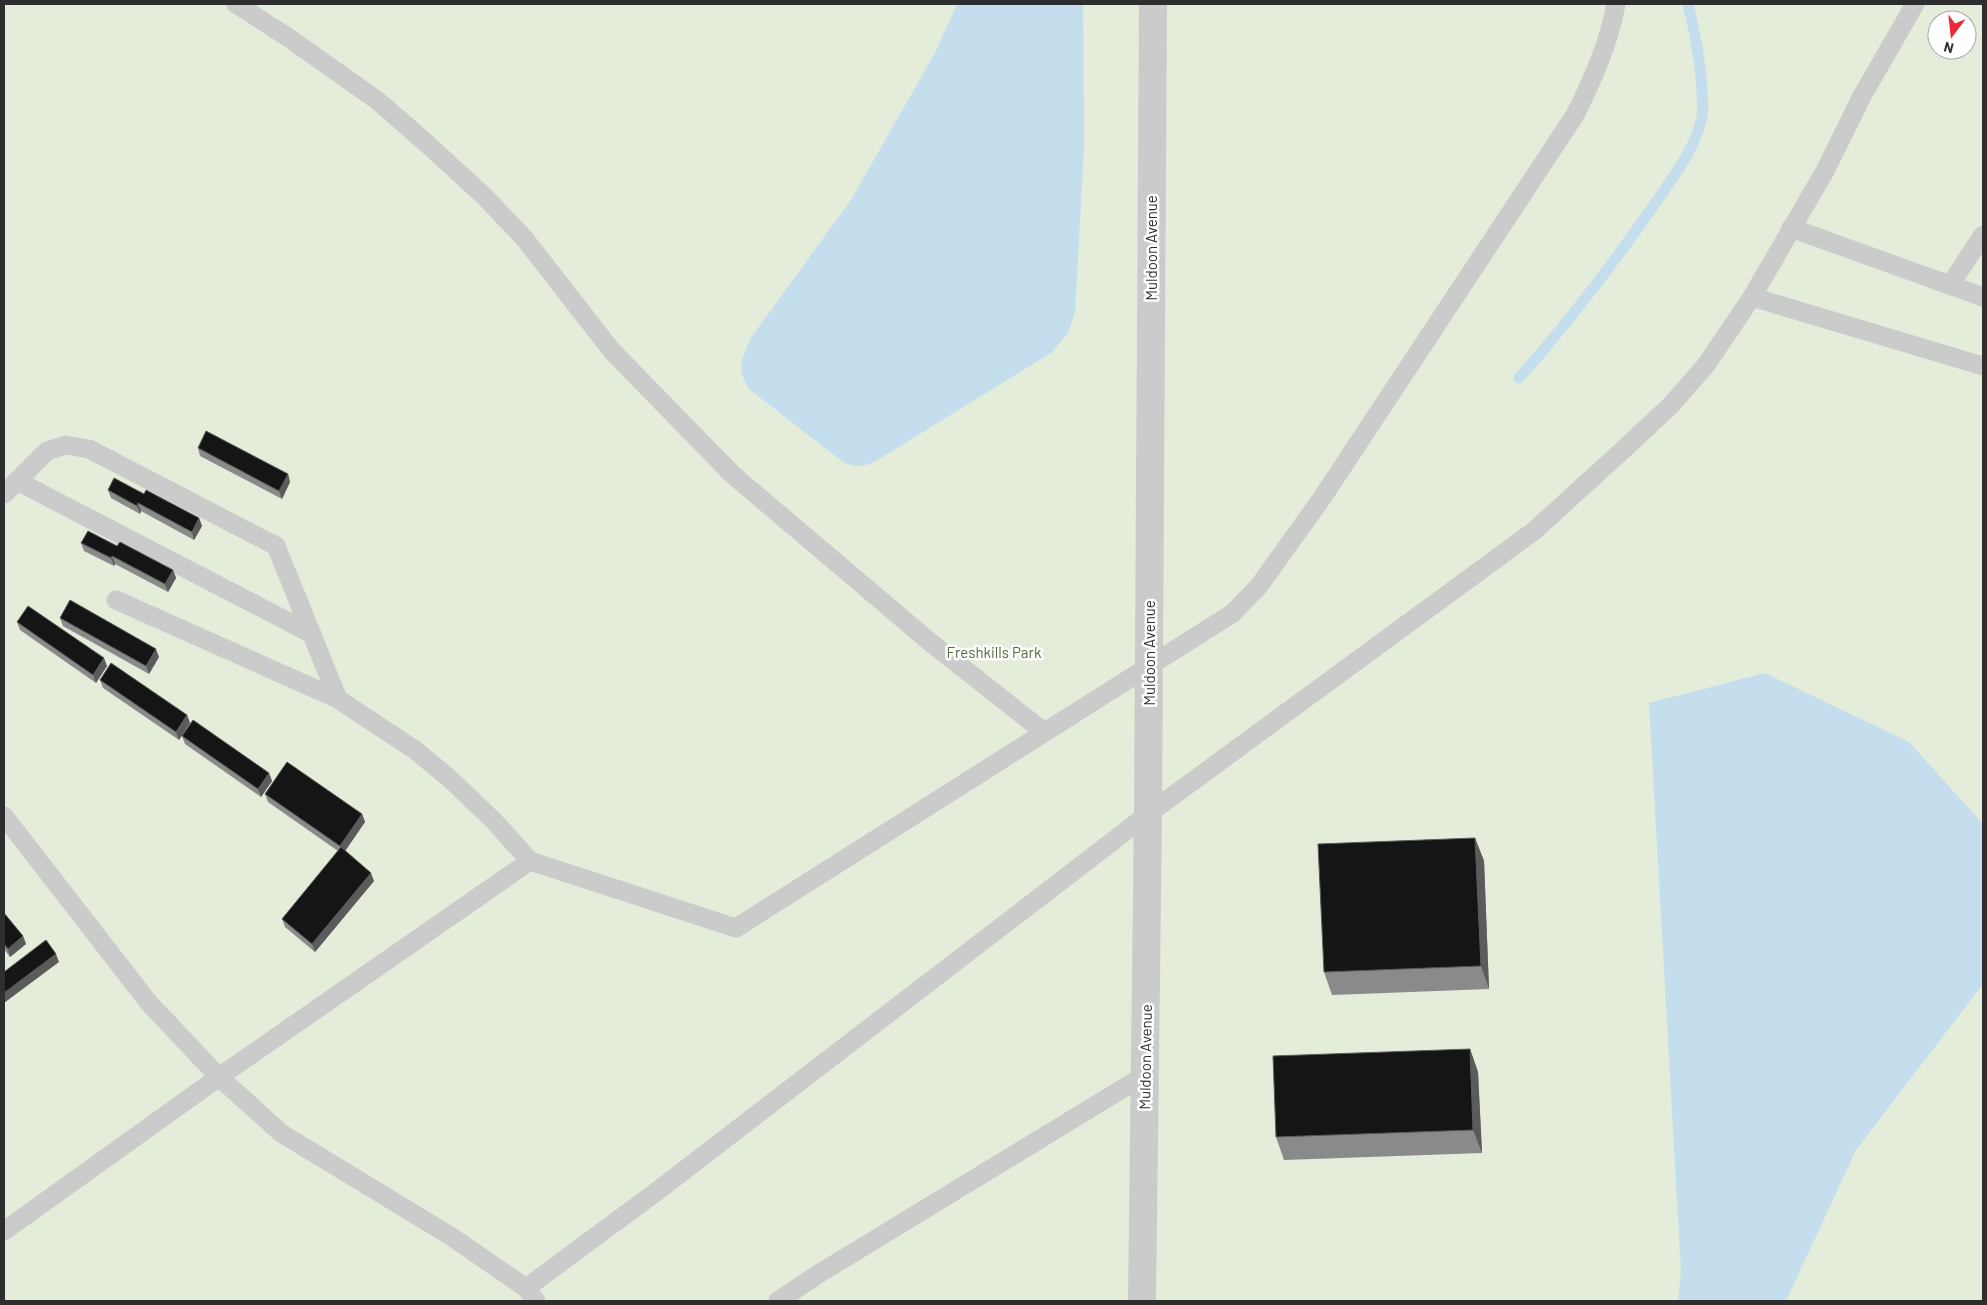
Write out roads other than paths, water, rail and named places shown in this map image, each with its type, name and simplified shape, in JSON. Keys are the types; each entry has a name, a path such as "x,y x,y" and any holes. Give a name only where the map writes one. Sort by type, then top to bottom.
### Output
{"street":[{"name":"Muldoon Avenue","path":"1142,1301 1148,814 1153,4"}],"lane":[{"path":"236,4 289,38 378,101 425,142 484,196 524,238 612,351 733,475 930,642 1044,732"},
{"path":"116,600 338,700 415,750 449,778 494,821 530,861 736,928 1149,665 1201,635 1233,613 1259,586 1322,498 1575,114 1590,84 1605,46 1616,4"},
{"path":"4,816 150,1003 219,1077 281,1133 452,1237 531,1294 656,1192 1148,814 1534,531 1671,405 1706,365 1752,297 1825,171 1862,96 1915,4"},
{"path":"1791,228 1983,297"},
{"path":"1950,285 1983,235"},
{"path":"1752,297 1983,366"},
{"path":"4,494 46,451 66,445 90,449 276,546 338,700"},
{"path":"17,481 312,634"},
{"path":"4,1231 219,1077 530,861"},
{"path":"778,1301 820,1273 1145,1075"}],"water":[{"path":"957,4 1083,4 1084,148 1075,312 1068,333 1051,353 876,461 863,466 856,466 843,462 749,389 742,375 742,359 750,339 851,200 935,53"},
{"path":"1765,673 1909,742 1983,824 1983,984 1856,1150 1786,1301 1678,1301 1681,1271 1649,703"}],"waterway":[{"path":"1519,378 1573,314 1623,248 1677,172 1695,139 1702,116 1703,105 1699,59 1688,4"}],"park label":[{"name":"Freshkills Park","path":"994,652"}]}
